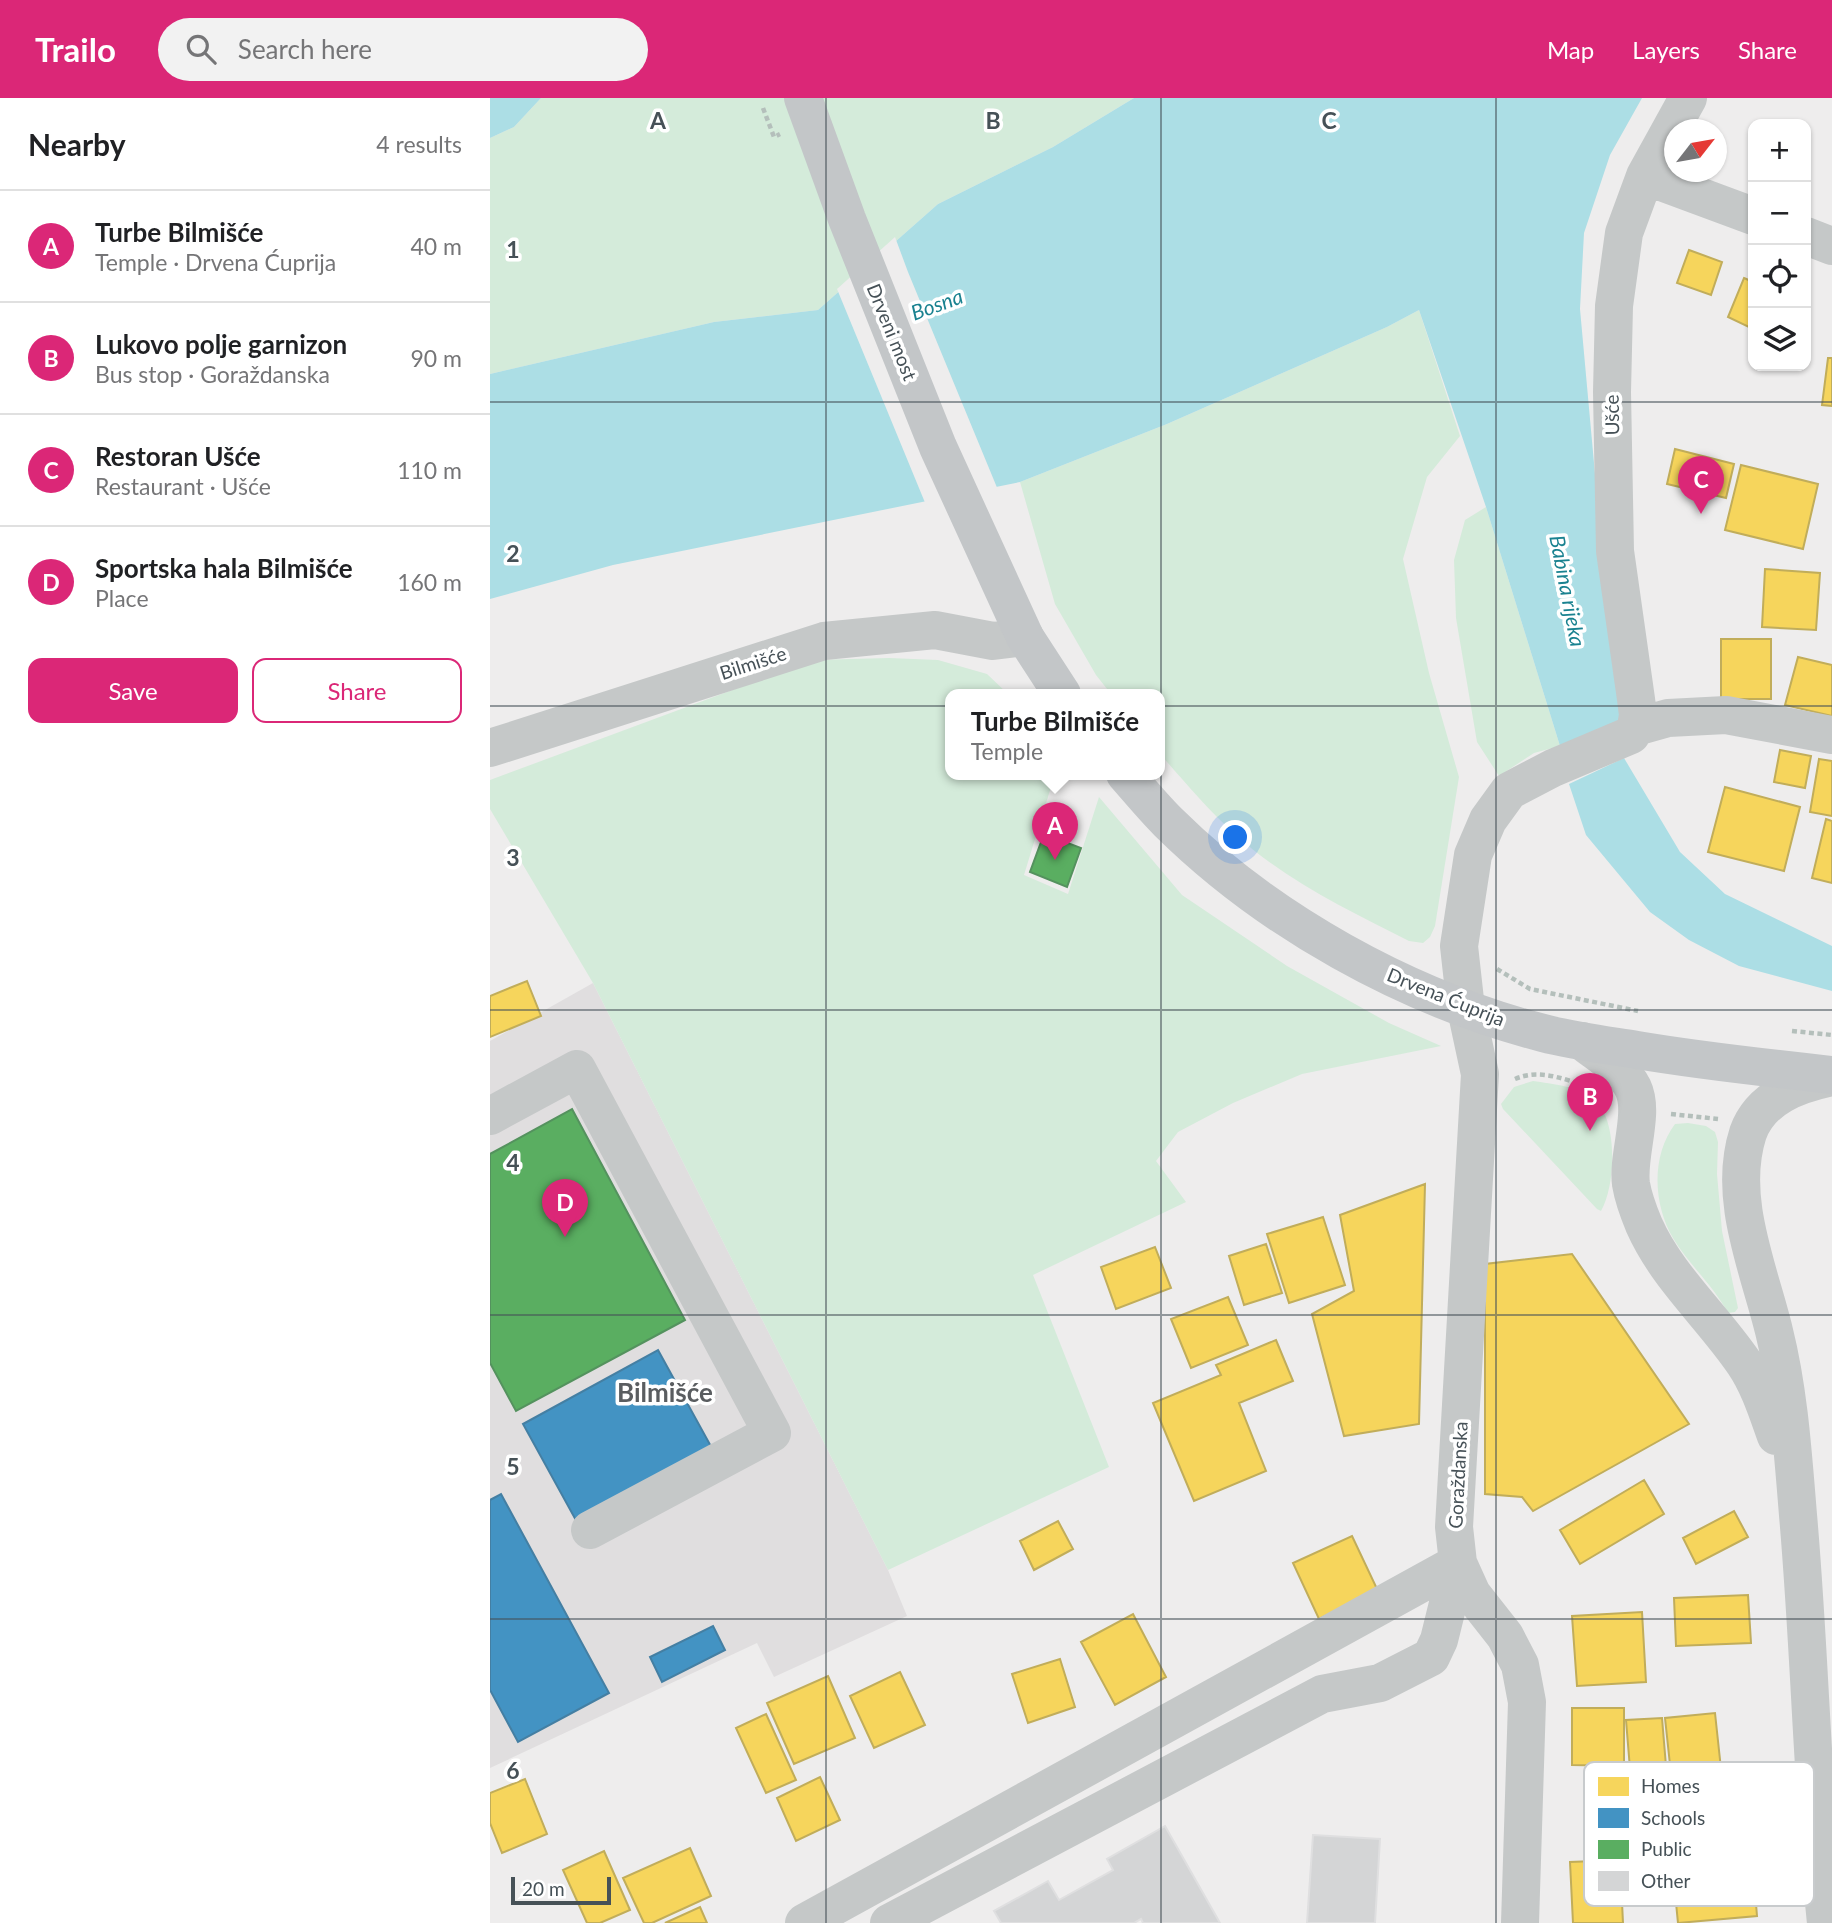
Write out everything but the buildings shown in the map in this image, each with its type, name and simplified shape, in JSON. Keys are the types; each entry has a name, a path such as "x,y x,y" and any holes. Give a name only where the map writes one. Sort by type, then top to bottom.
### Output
{"main road":[{"name":"Drveni most","path":"803,98 847,219 938,447 1025,636"},
{"path":"1025,636 1059,689"},
{"name":"Drvena Ćuprija","path":"1130,780 1168,822 1233,879 1308,933 1384,972 1466,1009 1544,1033 1582,1041 1731,1064 1832,1076"}],"street":[{"name":"Ušće","path":"1630,734 1638,715 1615,551 1612,380 1614,306 1624,233 1645,176 1688,98"},
{"path":"1645,176 1748,214"},
{"path":"1811,238 1832,246"},
{"name":"Bilmišće","path":"490,748 824,641 935,630 993,641 1025,636"},
{"name":"Goraždanska","path":"1520,1923 1527,1702 1520,1665 1505,1636 1472,1594 1458,1563 1454,1527 1480,1074 1466,1009 1459,946 1473,855 1488,820 1509,791 1553,768 1668,719 1726,715 1832,734"},
{"path":"1582,1041 1621,1072 1633,1089 1636,1111 1631,1184 1644,1225 1670,1270 1721,1331 1746,1366 1761,1395 1796,1491"},
{"path":"490,1116 577,1069 772,1433 590,1530"},
{"path":"1826,1923 1796,1491 1782,1369 1746,1223 1742,1183 1748,1133 1768,1103 1808,1082 1832,1076"},
{"path":"804,1923 1458,1563"},
{"path":"888,1923 1322,1694 1380,1684 1431,1657 1439,1640 1458,1563"}],"shaded area":[{"path":"593,983 888,1570 907,1616 774,1677 757,1643 490,1768 490,1041"}],"green space":[{"path":"541,98 1134,98 1053,147 938,204 818,310 714,322 490,374 490,138 514,127"},
{"path":"1419,310 1460,436 1427,477 1403,559 1429,673 1459,777 1435,926 1430,937 1423,943 1409,941 1295,880 1253,850 1224,824 1165,760 1165,689 1107,689 1096,675 1055,604 1020,482 1167,424 1387,327"},
{"path":"1486,507 1560,746 1534,753 1499,776 1477,742 1456,618 1454,560 1465,520"},
{"path":"813,660 938,660 987,674 1003,689 945,689 945,780 1053,780 1024,875 1068,894 1099,797 1182,895 1287,966 1389,1023 1441,1046 1302,1074 1233,1103 1178,1132 1156,1161 1186,1202 1033,1275 1109,1467 888,1570 593,983 490,809 490,780"},
{"path":"1533,1081 1566,1086 1582,1092 1595,1100 1602,1110 1611,1137 1612,1170 1610,1186 1601,1211 1503,1109 1501,1104 1514,1087"},
{"path":"1675,1124 1706,1126 1715,1132 1718,1142 1717,1174 1722,1231 1738,1308 1735,1312 1728,1313 1679,1248 1666,1225 1662,1210 1658,1180 1662,1151"}],"water":[{"path":"490,98 541,98 514,127 490,138"},
{"path":"1134,98 1642,98 1610,155 1584,233 1580,309 1622,734 1560,746 1486,507 1419,310 1387,327 1167,424 1020,482 613,565 490,599 490,374 714,322 818,310 938,204 1053,147"},
{"path":"1624,758 1680,852 1725,894 1832,946 1832,991 1739,966 1689,940 1650,912 1586,835 1569,784"}],"pier":[{"path":"895,237 998,490 926,505 837,289"}],"place":[{"name":"Restoran Ušće","path":"1701,514"},
{"name":"Turbe Bilmišće","path":"1055,860"},
{"name":"Lukovo polje garnizon","path":"1590,1131"},
{"name":"Sportska hala Bilmišće","path":"565,1237"}],"district":[{"name":"Bilmišće","path":"665,1393"}],"water label":[{"name":"Bosna","path":"937,305"},
{"name":"Babina rijeka","path":"1567,591"}]}
